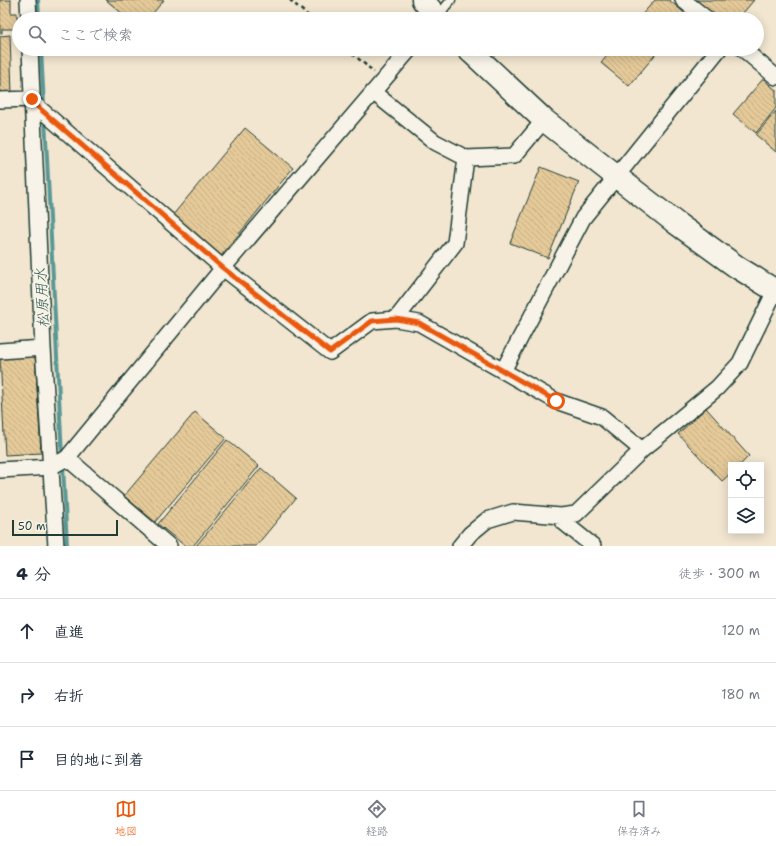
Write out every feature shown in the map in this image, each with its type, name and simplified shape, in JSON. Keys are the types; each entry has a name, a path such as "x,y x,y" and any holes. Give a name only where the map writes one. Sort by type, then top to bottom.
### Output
{"street":[{"path":"28,0 29,12"},
{"path":"423,0 432,12"},
{"path":"683,0 698,12"},
{"path":"31,56 34,103 43,348 58,463 56,546"},
{"path":"0,470 58,463 404,56"},
{"path":"460,546 470,534 487,520 513,512 561,516 576,514 642,450 717,388 740,363 776,290 737,267 676,223 544,120 475,56"},
{"path":"503,371 583,218 713,56"},
{"path":"751,56 776,78"},
{"path":"373,92 435,142 466,158 514,156 544,120"},
{"path":"0,100 34,103 223,268 330,352 372,321 396,319 419,323 556,401 602,417 642,450"},
{"path":"396,319 455,243 466,158"},
{"path":"0,351 43,348"},
{"path":"58,463 170,546"},
{"path":"561,516 562,521 592,546"}],"lane":[{"path":"442,12 451,0"}],"path":[{"path":"290,0 304,12"},
{"path":"355,56 383,80"}],"building":[{"path":"0,0 11,0 12,29 2,29 2,33 0,33"},
{"path":"106,0 164,0 154,12 121,12"},
{"path":"655,0 669,0 683,12 644,12"},
{"path":"692,0 754,0 744,12 707,12"},
{"path":"10,35 12,94 0,94 0,36"},
{"path":"607,56 654,56 629,86 601,63"},
{"path":"763,79 776,90 776,108 756,133 733,114"},
{"path":"776,111 776,152 756,135"},
{"path":"245,128 293,168 221,256 172,216"},
{"path":"541,167 579,182 548,258 510,243"},
{"path":"35,354 41,453 5,455 0,356"},
{"path":"706,408 749,456 743,462 728,462 728,476 722,481 678,434"},
{"path":"195,412 226,438 155,522 124,496"},
{"path":"227,440 259,466 193,546 185,546 158,524"},
{"path":"261,468 296,498 256,546 196,546"}],"waterway":[{"name":"松原用水","path":"38,0 39,12"},
{"name":"松原用水","path":"41,56 44,107"},
{"name":"松原用水","path":"45,119 62,456"},
{"name":"松原用水","path":"63,465 67,546"}],"route":[{"path":"32,99 32,102 223,268 330,352 372,321 396,319 419,323 556,401"}]}
